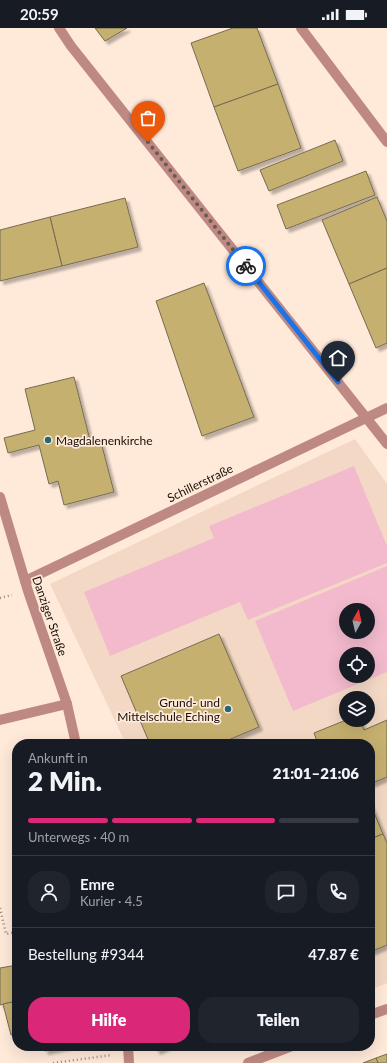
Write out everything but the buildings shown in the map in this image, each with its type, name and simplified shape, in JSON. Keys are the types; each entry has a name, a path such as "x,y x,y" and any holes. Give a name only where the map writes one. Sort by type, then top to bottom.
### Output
{"street":[{"path":"60,28 71,46 387,444"},
{"path":"301,28 387,142"},
{"name":"Schillerstraße","path":"25,581 387,408"},
{"name":"Danziger Straße","path":"0,497 25,581 67,704 75,739"},
{"path":"0,720 67,704"},
{"path":"375,1013 387,1009"},
{"path":"248,1063 279,1051"}],"path":[{"path":"0,908 6,934 12,933"},
{"path":"53,1063 128,1054"}],"shaded area":[{"name":"Grund- und Mittelschule Eching","path":"355,439 387,484 387,983 375,988 375,739 124,739 50,584"},
{"path":"354,466 387,546 387,563 248,620 240,602 110,656 84,592 214,538 209,526"},
{"path":"387,566 387,672 375,677 375,647 339,647 339,683 360,683 293,711 255,621"}],"way so far":[{"path":"148,142 246,266"}],"place":[{"name":"Magdalenenkirche","path":"48,440"},
{"name":"Grund- und Mittelschule Eching","path":"228,709"}],"route":[{"path":"246,266 338,382"}]}
